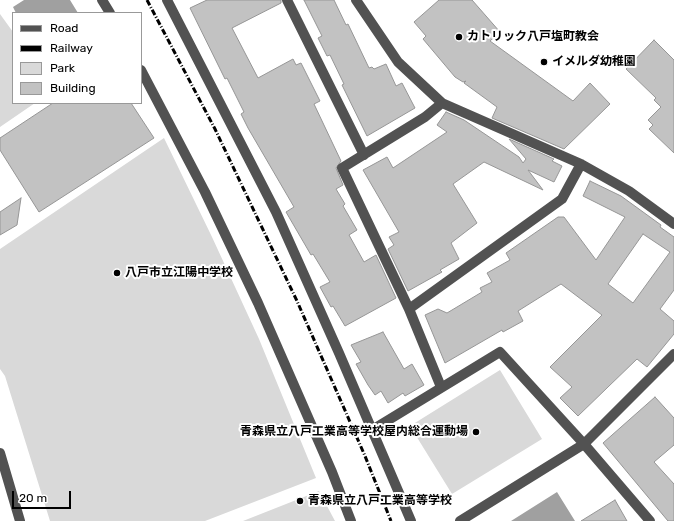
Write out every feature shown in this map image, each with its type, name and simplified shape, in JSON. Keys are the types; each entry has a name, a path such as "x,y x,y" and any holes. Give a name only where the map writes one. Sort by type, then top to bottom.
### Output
{"street":[{"path":"102,0 109,12"},
{"path":"167,0 276,212 411,521"},
{"path":"287,0 364,155"},
{"path":"356,0 398,62 442,103 581,164 630,191 674,224"},
{"path":"142,72 205,192 258,303 332,472 351,521"},
{"path":"441,387 409,309 342,168 425,117 442,103"},
{"path":"409,309 562,199 581,164"},
{"path":"372,430 500,352 584,444 650,521"},
{"path":"460,521 584,444 674,354"},
{"path":"0,453 20,521"}],"green space":[{"path":"0,14 12,31 12,104 34,104 0,127"},
{"name":"八戸市立江陽中学校","path":"164,138 259,339 316,478 205,521 50,521 5,376 0,369 0,249"},
{"name":"青森県立八戸工業高等学校屋内総合運動場","path":"500,370 542,439 452,494 410,426"},
{"path":"319,491 335,521 243,521"}],"shaded area":[{"path":"24,0 70,0 77,12 16,12 13,7"},
{"path":"557,492 575,521 511,521"}],"building":[{"path":"207,0 281,0 281,3 232,28 258,78 293,59 296,65 301,63 320,101 314,104 341,161 336,168 343,185 336,189 345,204 343,206 357,230 349,235 364,262 376,255 396,298 345,326 333,306 331,307 320,287 330,282 313,254 311,255 286,212 294,207 248,128 241,114 244,112 227,78 225,79 190,8"},
{"path":"304,0 334,0 346,25 348,24 369,68 372,67 374,69 386,64 396,86 402,83 415,108 367,136 342,85 344,84 330,55 327,56 318,38 322,36"},
{"path":"439,0 472,0 500,32 490,41 573,101 590,83 610,104 564,149 492,118 497,107 464,83 466,81 463,82 455,77 423,39 426,36 414,22"},
{"path":"654,40 674,60 674,153 649,129 653,125 648,120 661,107 654,100 656,98 626,69"},
{"path":"51,104 132,104 154,138 39,212 0,150 0,138"},
{"path":"446,112 464,120 519,157 523,163 526,159 509,139 554,159 552,161 562,166 554,182 528,170 543,190 484,162 453,184 477,223 451,243 459,259 440,270 442,272 408,291 388,249 394,245 389,237 399,232 363,170 387,157 393,168 447,132 437,125"},
{"path":"590,181 621,196 661,225 660,227 674,237 674,290 660,309 674,321 674,334 647,367 637,359 578,416 560,398 572,387 550,367 602,315 561,284 518,311 523,321 503,332 502,330 445,363 425,315 438,309 447,313 482,292 480,288 492,282 487,273 510,260 506,253 558,217 564,217 596,260 625,217 583,196","holes":["643,234 670,252 633,303 608,284"]},
{"path":"21,198 17,225 0,235 0,212"},
{"path":"383,332 404,369 412,364 424,385 405,396 403,393 388,403 381,391 375,395 368,385 356,364 361,362 351,345"},
{"path":"655,397 674,418 674,445 654,462 674,484 674,521 668,521 603,443"},
{"path":"615,500 627,521 581,521"}],"railway":[{"path":"147,0 215,129 297,301 365,456 391,521"}],"place":[{"name":"カトリック八戸塩町教会","path":"459,37"},
{"name":"イメルダ幼稚園","path":"544,62"},
{"name":"八戸市立江陽中学校","path":"117,273"},
{"name":"青森県立八戸工業高等学校屋内総合運動場","path":"476,432"},
{"name":"青森県立八戸工業高等学校","path":"300,501"}]}
